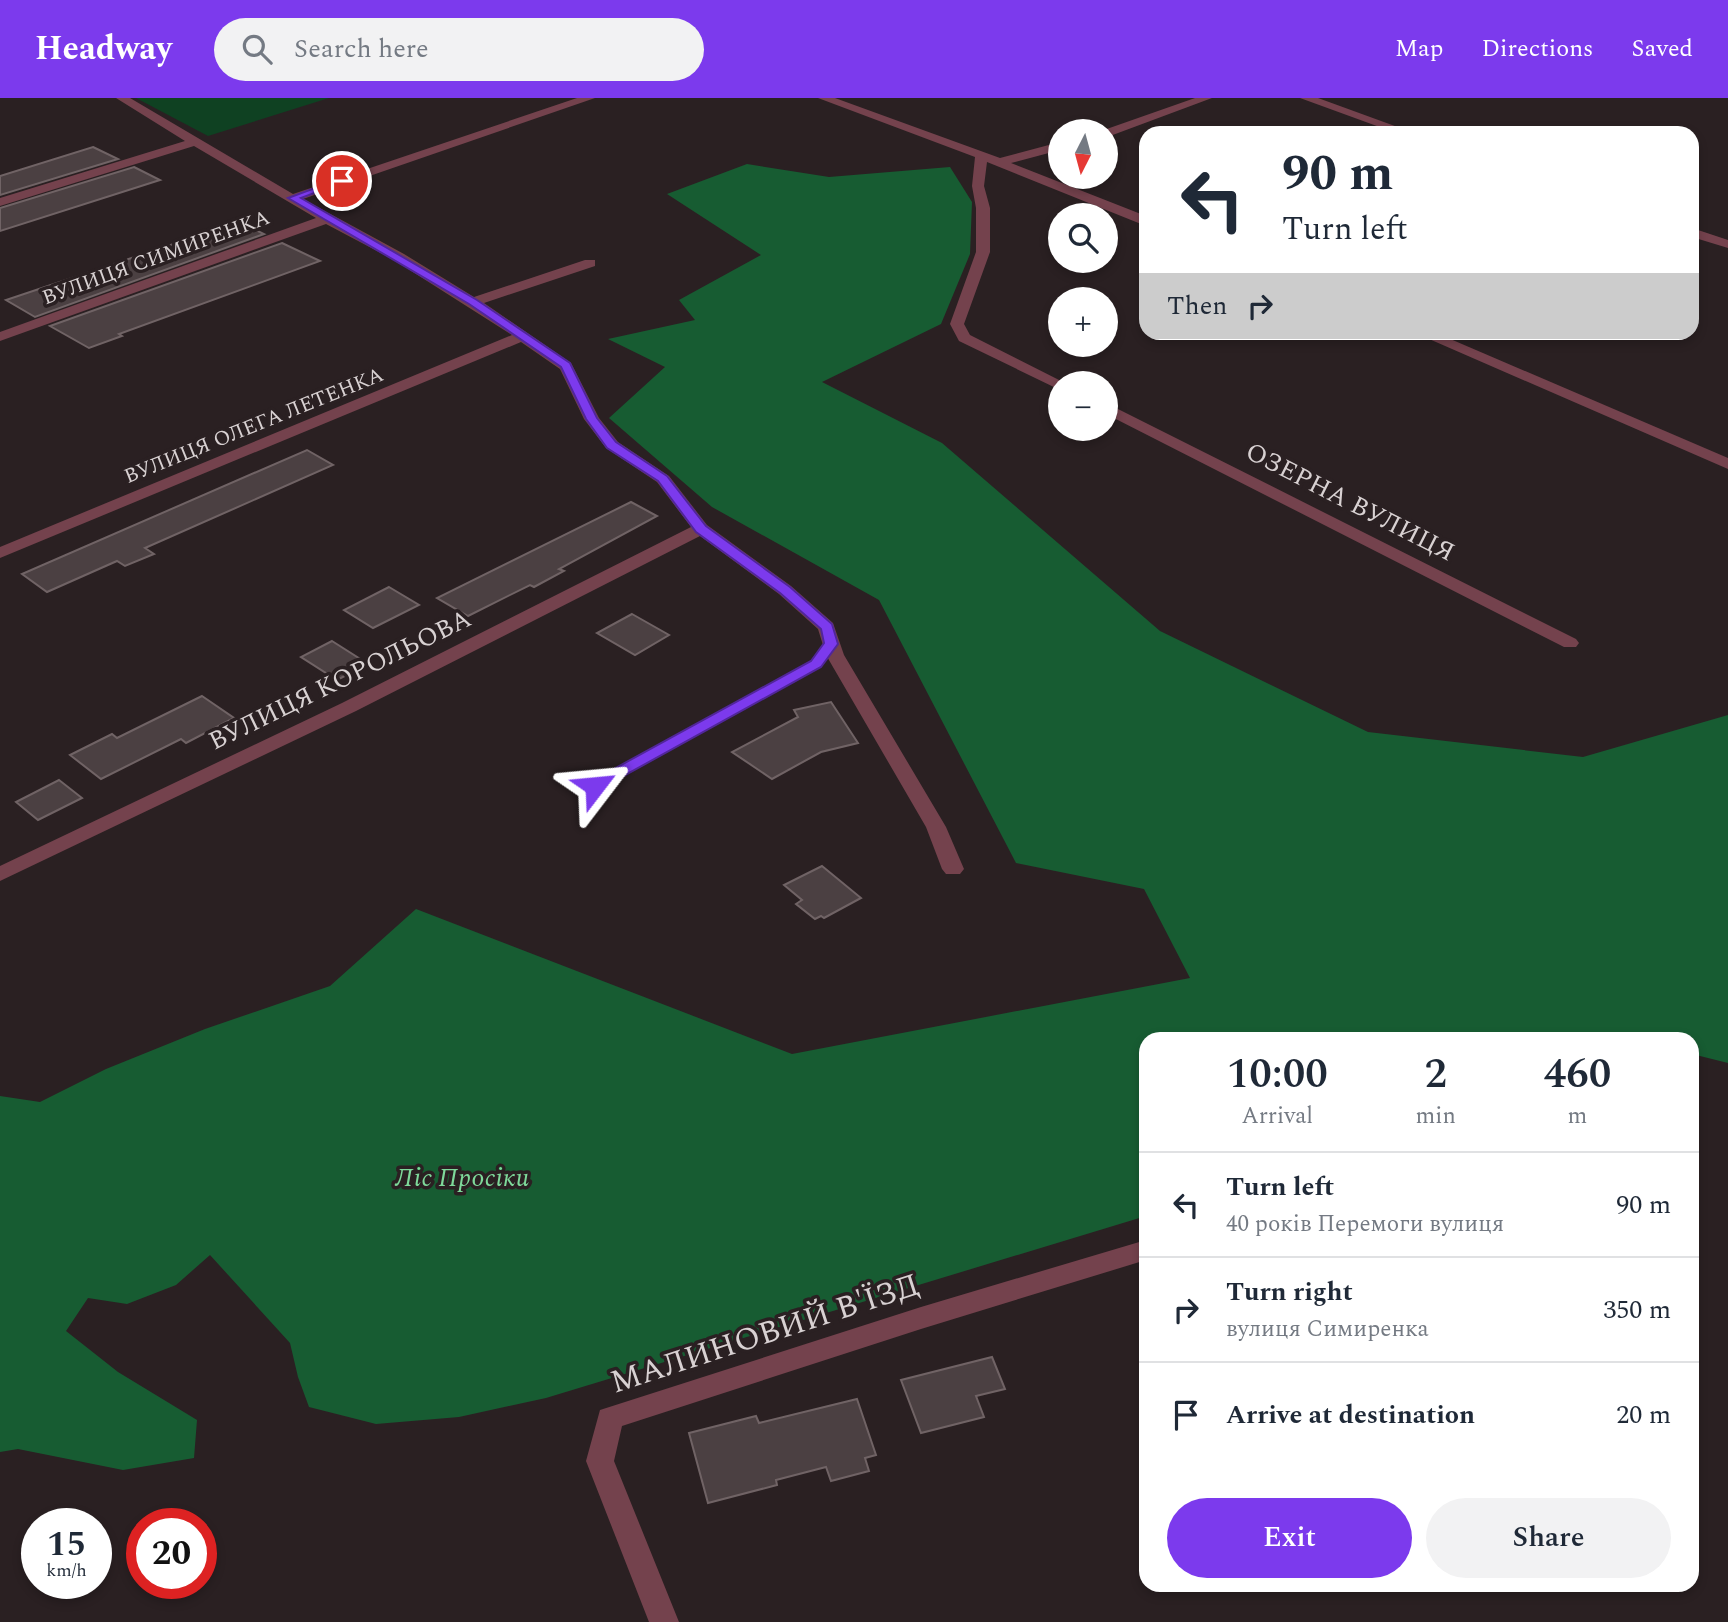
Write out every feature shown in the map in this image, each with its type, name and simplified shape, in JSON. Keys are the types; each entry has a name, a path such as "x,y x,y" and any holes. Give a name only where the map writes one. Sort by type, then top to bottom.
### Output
{"street":[{"path":"122,98 327,219 399,257 473,302 566,366 592,419 612,445 663,479 701,529 785,590 827,627 835,654 936,827 953,869"},
{"name":"ВУЛИЦЯ СИМИРЕНКА","path":"293,198 589,98"},
{"path":"824,98 999,162 1139,218"},
{"path":"1118,129 1206,98"},
{"path":"1306,98 1388,126"},
{"path":"0,202 197,141"},
{"path":"999,162 1048,149"},
{"path":"981,157 978,186 983,208 983,252 965,293 957,324 964,338 1048,380"},
{"name":"ВУЛИЦЯ СИМИРЕНКА","path":"0,337 327,219"},
{"path":"1699,234 1728,244"},
{"path":"473,302 590,263"},
{"name":"ВУЛИЦЯ ОЛЕГА ЛЕТЕНКА","path":"0,554 482,355 522,336"},
{"path":"1439,340 1728,464"},
{"name":"ОЗЕРНА ВУЛИЦЯ","path":"1118,414 1570,643"},
{"name":"ВУЛИЦЯ КОРОЛЬОВА","path":"0,874 349,707 701,529"},
{"name":"МАЛИНОВИЙ В'ЇЗД","path":"664,1622 600,1461 610,1418 921,1318 1139,1252"}],"lane":[{"path":"595,786 816,664 831,644"}],"green space":[{"path":"136,98 329,98 208,136"},
{"name":"Ліс Просіки","path":"747,164 829,177 950,167 972,202 970,254 941,324 822,382 942,443 1160,631 1368,732 1583,757 1728,715 1728,1063 1699,1056 1699,1032 1139,1032 1139,1218 546,1398 459,1417 376,1424 309,1407 290,1343 210,1255 176,1285 127,1304 88,1298 66,1331 118,1372 197,1420 194,1458 123,1470 18,1449 0,1452 0,1096 40,1102 106,1069 205,1029 330,986 416,909 792,1054 1190,978 1144,889 1016,863 879,600 712,507 609,418 665,367 608,339 695,320 679,300 761,255 667,194"}],"building":[{"path":"93,147 118,159 0,195 0,176"},
{"path":"134,167 160,180 0,231 0,208"},
{"path":"239,222 264,234 35,317 6,300"},
{"path":"282,243 320,261 119,334 122,336 89,348 50,326"},
{"path":"307,450 333,465 145,548 154,554 125,566 117,561 47,592 22,574"},
{"path":"631,502 657,516 559,569 564,571 534,587 530,585 468,616 437,598"},
{"path":"389,587 419,605 373,628 344,610"},
{"path":"632,614 669,635 635,655 597,633"},
{"path":"332,641 368,664 337,680 301,657"},
{"path":"202,696 234,718 186,743 181,739 101,779 70,755 112,734 117,738"},
{"path":"831,702 858,743 821,752 772,779 732,752 798,717 794,710"},
{"path":"59,780 82,798 38,820 16,802"},
{"path":"822,866 861,898 824,918 821,916 815,919 796,904 802,900 784,885"},
{"path":"992,1357 1005,1389 976,1396 984,1417 921,1433 901,1380"},
{"path":"857,1399 876,1455 865,1458 869,1471 831,1481 826,1467 776,1480 777,1485 708,1503 689,1433 756,1416 759,1423"}],"route":[{"path":"342,181 293,198 473,302 566,366 592,419 612,445 663,479 701,529 785,590 827,627 831,644 816,664 595,786"}]}
